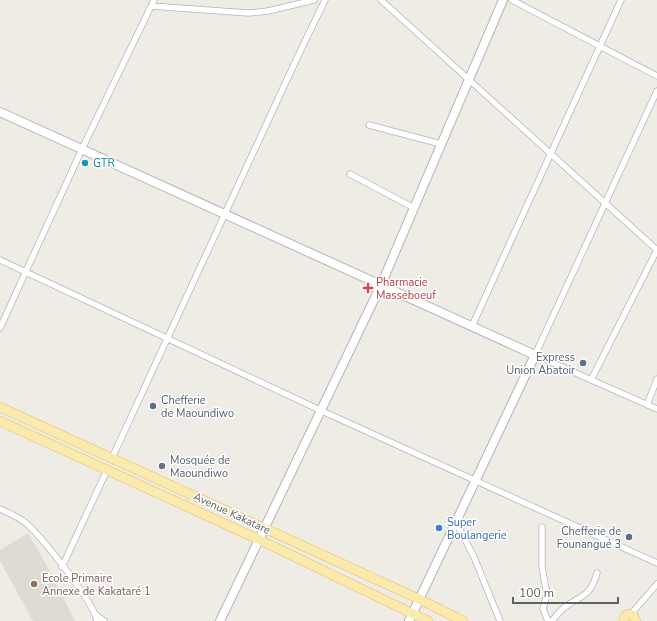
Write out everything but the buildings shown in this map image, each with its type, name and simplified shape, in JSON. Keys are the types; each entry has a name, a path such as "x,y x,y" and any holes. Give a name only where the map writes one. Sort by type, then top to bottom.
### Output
{"main road":[{"path":"220,621 322,411 381,285 468,80 504,0"},
{"path":"0,112 535,354 411,617"},
{"name":"Avenue Kakatare","path":"0,407 419,599 463,621"},
{"name":"Avenue Kakatare","path":"0,421 260,540 411,617 428,621"},
{"path":"623,621 625,616 634,618"}],"street":[{"path":"0,328 82,149 154,0"},
{"path":"151,6 203,11 248,13 268,11 314,0"},
{"path":"112,458 168,339 224,214 326,0"},
{"path":"381,0 657,250 591,380"},
{"path":"512,0 657,76"},
{"path":"472,326 621,0"},
{"path":"657,91 535,354 657,409"},
{"path":"369,125 441,144"},
{"path":"350,174 414,208"},
{"path":"0,260 322,411 657,563"},
{"path":"647,405 657,379"},
{"path":"62,567 107,470"},
{"path":"0,509 26,523 85,596 96,618 104,621"},
{"path":"456,522 474,557 500,621"},
{"path":"542,527 542,567 547,594 543,609 548,621"},
{"path":"552,621 564,608 588,593 593,586 597,574"},
{"path":"634,618 657,584"}],"shaded area":[{"name":"Ecole Primaire Annexe de Kakataré 1","path":"28,533 47,566 75,621 33,621 0,561 0,550"}],"place":[{"name":"GTR","path":"85,163"},
{"name":"Pharmacie Masseboeuf","path":"368,288"},
{"name":"Express Union Abatoir","path":"583,363"},
{"name":"Chefferie de Maoundiwo","path":"153,406"},
{"name":"Mosquée de Maoundiwo","path":"162,466"},
{"name":"Super Boulangerie","path":"439,528"},
{"name":"Chefferie de Founangué 3","path":"629,537"},
{"name":"Ecole Primaire Annexe de Kakataré 1","path":"34,584"}]}
